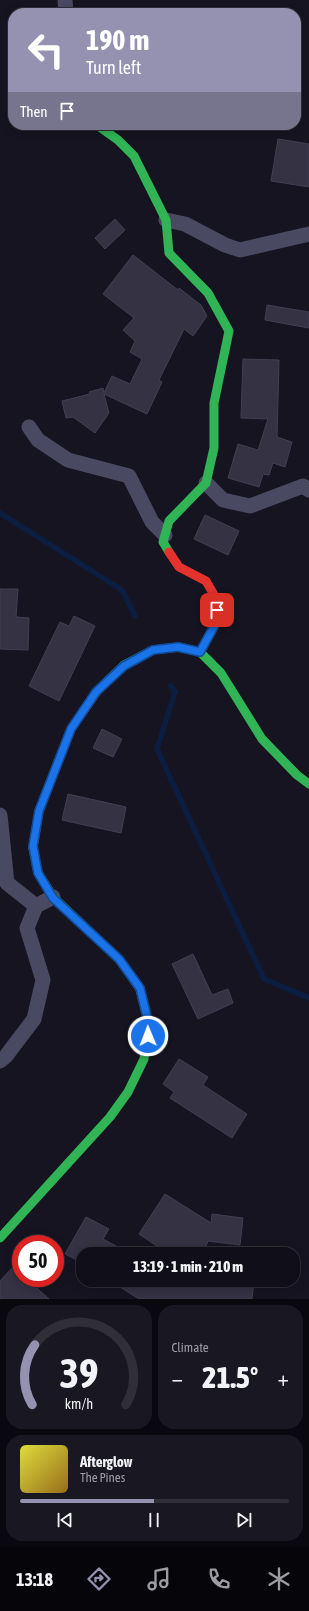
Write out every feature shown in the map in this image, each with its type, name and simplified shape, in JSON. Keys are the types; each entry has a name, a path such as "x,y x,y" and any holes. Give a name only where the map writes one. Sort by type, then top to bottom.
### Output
{"main road":[{"path":"104,130 118,140 134,156 166,220 169,253 208,293 229,331 214,403 214,448 206,484 169,521 163,542 179,568 206,581 217,600 217,621 200,652"},
{"path":"0,1238 110,1117 128,1092 144,1059 149,1025 140,988 119,959 53,898 38,873 33,846 39,811 71,729 96,692 124,666 153,650 178,647 200,652 221,673 262,739 297,775 309,784"}],"street":[{"path":"166,220 185,224 225,245 240,250 309,234"},
{"path":"29,427 38,440 68,460 129,476 152,522 165,535"},
{"path":"206,484 223,500 250,506 303,486 309,490"},
{"path":"0,816 7,883 36,906"},
{"path":"0,1061 6,1056 34,1019 43,980 27,928 36,906 53,898"}],"building":[{"path":"278,139 309,144 309,187 271,181"},
{"path":"115,219 125,230 105,249 95,238"},
{"path":"133,255 178,290 179,288 201,305 207,316 193,336 184,329 159,380 162,382 147,414 104,394 109,413 95,433 73,417 66,418 62,401 90,394 89,392 103,388 104,393 112,376 130,384 142,359 130,352 135,341 123,330 134,318 103,294"},
{"path":"267,305 309,312 309,328 265,320"},
{"path":"243,359 279,360 277,437 292,442 285,467 273,463 269,475 263,474 259,487 228,478 238,444 258,450 268,419 241,418"},
{"path":"205,515 239,531 228,555 194,539"},
{"path":"0,589 18,589 16,617 29,618 28,650 0,649"},
{"path":"74,616 95,626 59,701 29,686 60,622 69,626"},
{"path":"102,729 122,739 113,757 93,748"},
{"path":"68,794 126,807 121,833 62,820"},
{"path":"193,954 212,995 228,989 233,1003 198,1019 172,964"},
{"path":"179,1059 208,1077 203,1085 247,1114 232,1138 170,1098 174,1092 163,1084"},
{"path":"165,1194 211,1223 212,1214 243,1218 240,1245 208,1241 206,1247 158,1247 139,1234"},
{"path":"86,1217 109,1229 103,1239 118,1247 76,1247 76,1260 65,1254"},
{"path":"12,1268 12,1287 36,1287 49,1299 0,1299 0,1281"},
{"path":"120,1287 253,1287 252,1299 139,1299"}],"waterway":[{"path":"0,513 122,590 135,616"},
{"path":"171,686 175,692 157,749 264,979 309,998"}],"traffic: fast":[{"path":"104,130 118,140 134,156 166,220 169,253 208,293 229,331 214,403 214,448 206,483 169,521 163,542 169,552"},
{"path":"98,690 124,665 153,650 178,647 200,652 221,673 262,739 297,775 309,784"},
{"path":"0,1238 110,1117 128,1092 144,1059 149,1025 140,989 119,959 53,897 38,873 33,848"}],"traffic: jam":[{"path":"169,552 179,567 206,581 217,600 217,621 200,652"},
{"path":"33,848 39,811 71,729 98,690"}],"route":[{"path":"148,1036 149,1025 140,988 119,959 53,898 38,873 33,846 39,811 71,729 96,692 124,666 153,650 178,647 200,652 217,621 217,610"}]}
